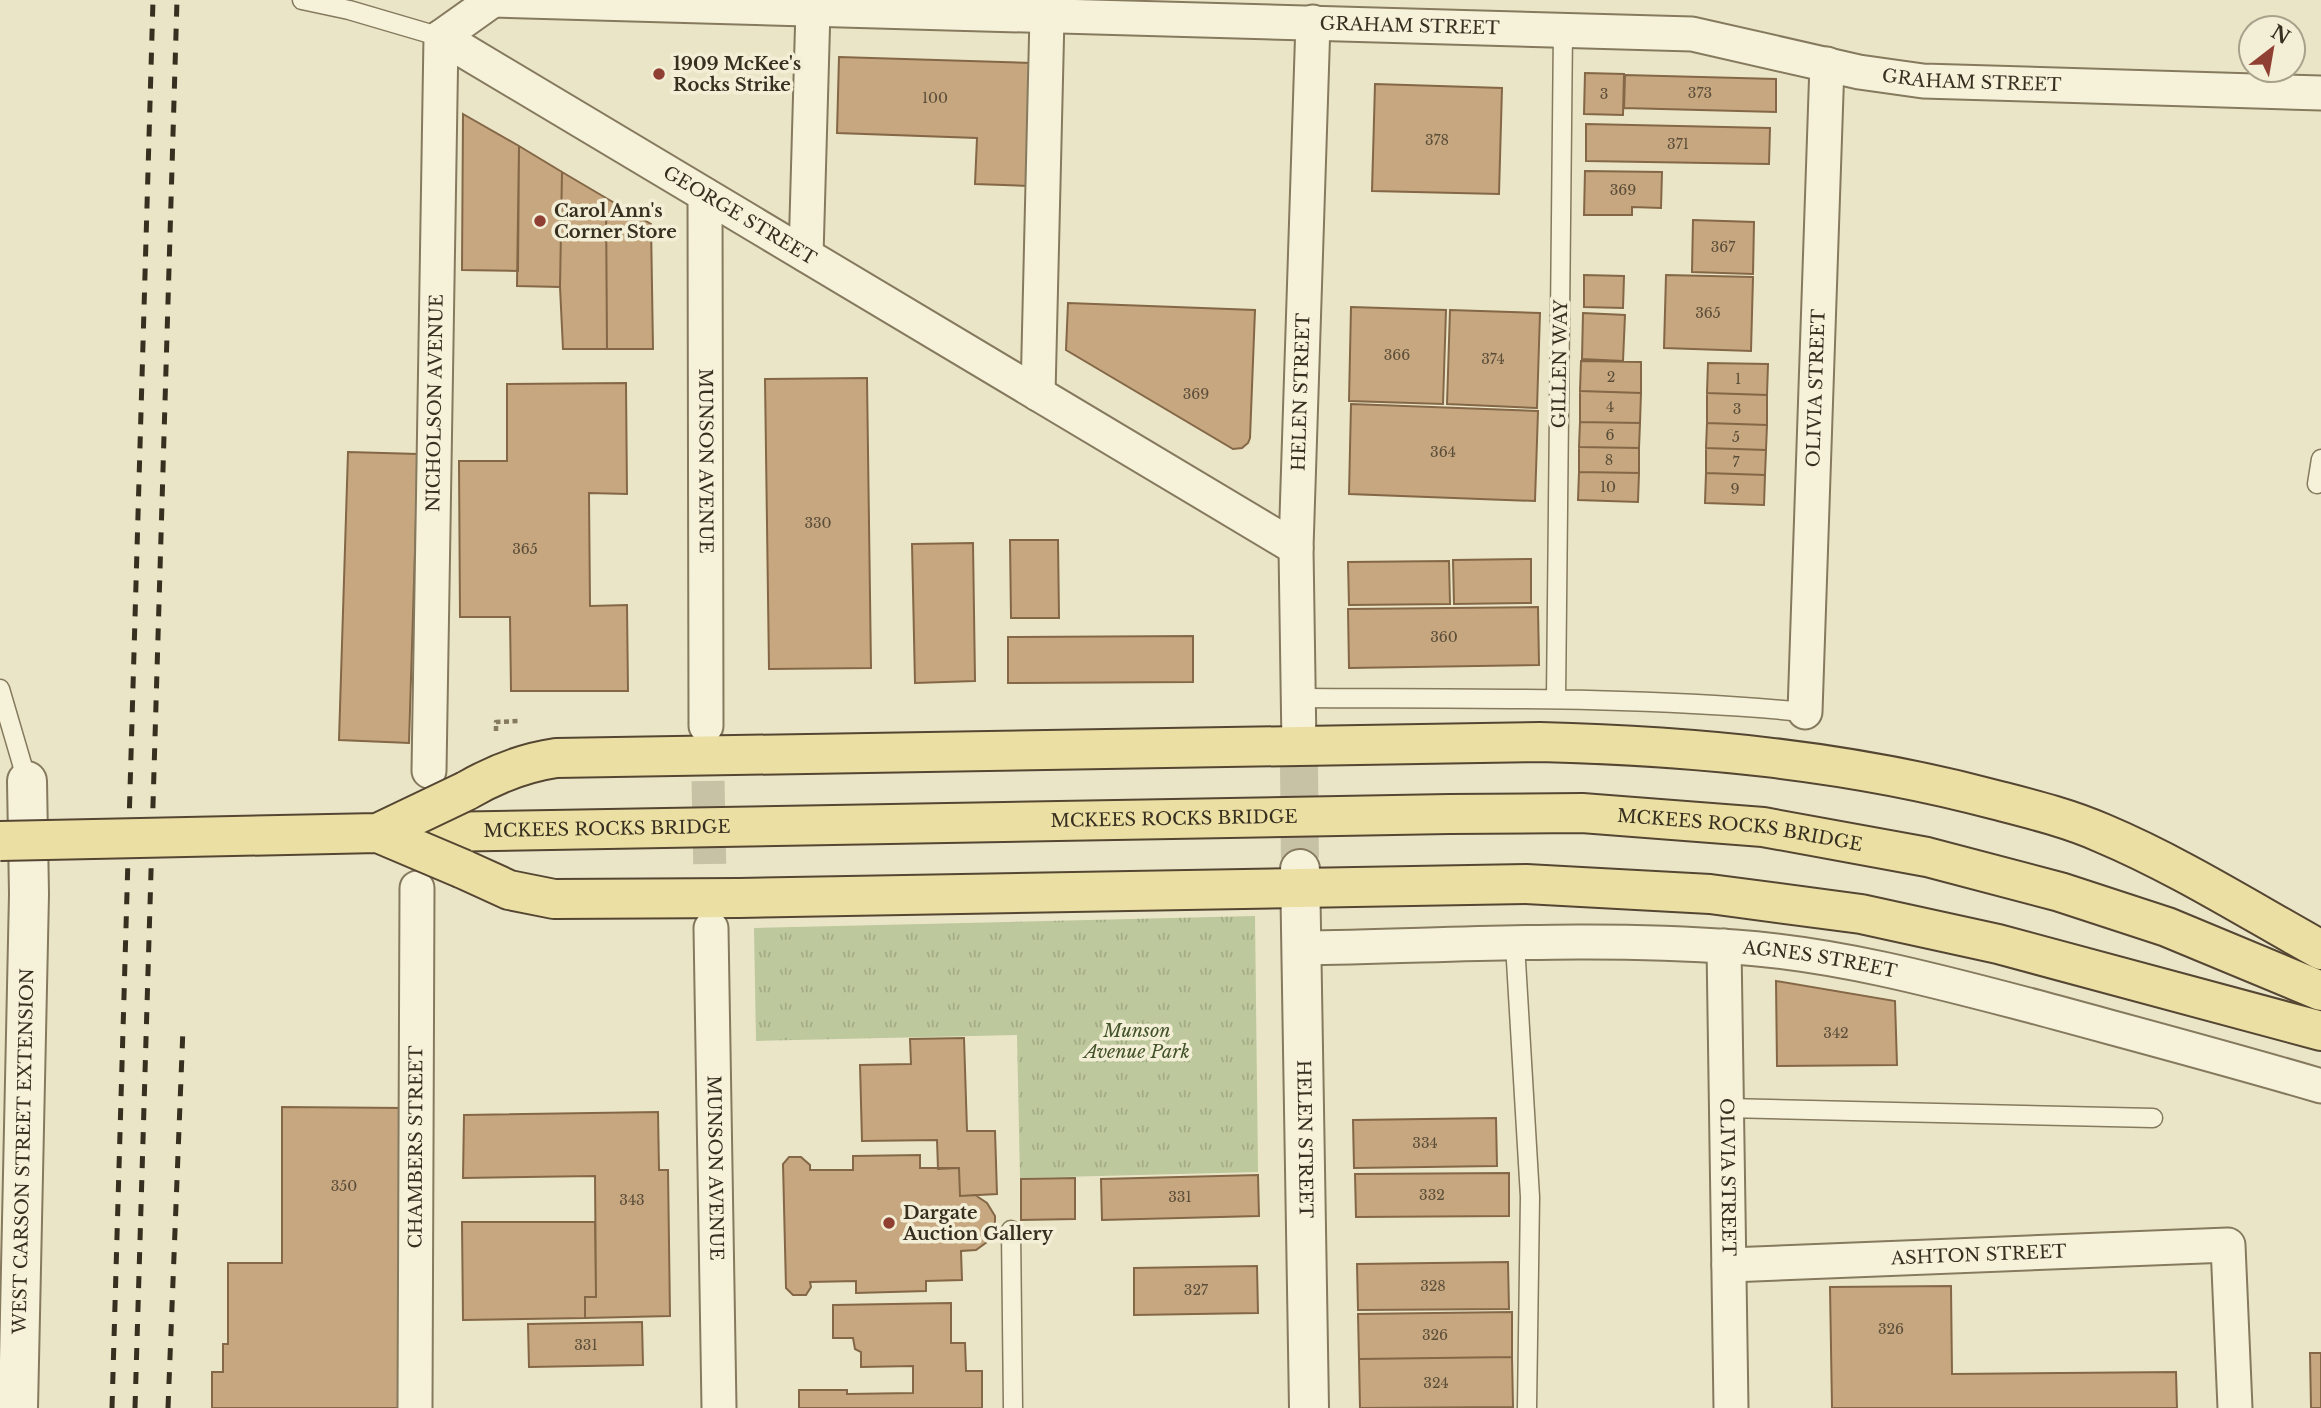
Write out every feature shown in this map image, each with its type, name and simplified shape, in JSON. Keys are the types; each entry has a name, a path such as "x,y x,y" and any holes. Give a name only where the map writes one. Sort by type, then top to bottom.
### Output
{"main road":[{"path":"389,833 503,771 533,761 556,758 1299,754 1540,741 1630,744 1787,758 1903,778 2031,809 2100,832 2151,855 2321,950"},
{"name":"MCKEES ROCKS BRIDGE","path":"0,841 1582,813 1762,827 1927,857 2060,892 2167,927 2321,991"},
{"path":"389,833 509,890 554,899 753,898 1300,878 1526,884 1710,894 1861,914 1998,944 2321,1031"}],"street":[{"path":"441,37 493,0"},
{"name":"GRAHAM STREET","path":"493,0 1692,34 1858,72 1923,81 2321,93"},
{"path":"806,255 813,9"},
{"path":"1038,394 1047,16"},
{"name":"HELEN STREET","path":"1299,754 1296,548 1312,23"},
{"name":"GEORGE STREET","path":"441,37 1296,548"},
{"name":"NICHOLSON AVENUE","path":"429,771 441,37"},
{"name":"OLIVIA STREET","path":"1805,712 1827,64"},
{"name":"MUNSON AVENUE","path":"705,195 706,726"},
{"name":"WEST CARSON STREET EXTENSION","path":"18,1408 29,894 27,781"},
{"name":"HELEN STREET","path":"1300,878 1309,1408"},
{"name":"CHAMBERS STREET","path":"415,1408 417,888"},
{"name":"MUNSON AVENUE","path":"711,928 719,1408"},
{"name":"AGNES STREET","path":"1301,948 1606,942 1724,946 1790,953 1872,967 1953,986 2321,1086"},
{"name":"OLIVIA STREET","path":"1724,946 1731,1408"},
{"name":"ASHTON STREET","path":"1729,1265 2228,1245 2235,1408"}],"lane":[{"path":"302,0 349,10 441,37"},
{"name":"GILLEN WAY","path":"1556,699 1563,30"},
{"path":"2317,484 2321,459"},
{"path":"0,690 27,781"},
{"path":"1299,698 1679,702 1805,712"},
{"path":"1515,944 1530,1197 1527,1408"},
{"path":"1726,1108 2152,1118"},
{"path":"1011,1230 1013,1408"}],"green space":[{"name":"Munson Avenue Park","path":"1255,916 1258,1172 1020,1178 1017,1035 756,1041 754,928"}],"building":[{"path":"839,57 1032,63 1029,186 975,184 977,138 837,133"},
{"path":"1585,73 1624,74 1623,115 1584,114"},
{"path":"1625,75 1776,79 1776,112 1624,108"},
{"path":"1375,84 1502,88 1499,194 1372,191"},
{"path":"463,114 519,146 518,271 462,270"},
{"path":"1586,124 1770,128 1769,164 1586,161"},
{"name":"Carol Ann's Corner Store","path":"519,146 562,172 560,287 517,286"},
{"path":"1585,171 1662,172 1661,208 1632,207 1632,215 1584,215"},
{"path":"562,172 606,198 607,349 563,349 560,287"},
{"path":"606,198 651,224 653,349 607,349"},
{"path":"1693,220 1754,222 1753,274 1692,272"},
{"path":"1584,275 1624,276 1623,308 1584,307"},
{"path":"1666,275 1753,277 1751,351 1664,348"},
{"path":"1068,303 1255,310 1248,443 1242,448 1233,449 1066,350"},
{"path":"1351,307 1446,310 1443,404 1349,401"},
{"path":"1450,310 1540,313 1537,408 1447,404"},
{"path":"1583,313 1625,315 1623,361 1582,359"},
{"path":"1581,361 1641,362 1641,393 1580,391"},
{"path":"1708,363 1768,364 1767,395 1707,393"},
{"path":"867,378 871,668 769,669 765,379"},
{"path":"626,383 627,494 589,493 590,606 627,605 628,691 511,691 510,617 460,617 459,461 507,461 507,384"},
{"path":"1580,391 1641,393 1640,423 1580,422"},
{"path":"1707,393 1767,395 1767,425 1707,423"},
{"path":"1351,404 1538,411 1535,501 1349,494"},
{"path":"1580,422 1640,423 1639,448 1579,447"},
{"path":"1707,423 1767,425 1766,450 1706,448"},
{"path":"1579,447 1639,448 1639,473 1579,472"},
{"path":"1706,448 1766,450 1765,475 1706,473"},
{"path":"348,452 418,454 409,743 339,740"},
{"path":"1579,472 1639,473 1638,502 1578,500"},
{"path":"1706,473 1765,475 1764,505 1705,503"},
{"path":"1010,540 1058,540 1059,618 1011,618"},
{"path":"973,543 975,681 915,683 912,544"},
{"path":"1531,559 1531,603 1454,604 1453,560"},
{"path":"1449,561 1450,604 1349,605 1348,562"},
{"path":"1538,607 1539,665 1349,668 1348,609"},
{"path":"1193,636 1193,682 1008,683 1008,637"},
{"path":"1776,981 1895,1001 1897,1065 1777,1066"},
{"path":"964,1038 967,1131 995,1131 997,1194 960,1196 959,1168 938,1169 937,1140 862,1141 860,1065 911,1064 910,1039"},
{"path":"282,1107 405,1108 405,1408 212,1408 212,1372 223,1372 223,1344 228,1344 228,1263 282,1263"},
{"path":"658,1112 659,1170 668,1170 670,1316 585,1318 585,1297 596,1297 595,1176 463,1178 464,1115"},
{"path":"1496,1118 1497,1166 1354,1168 1353,1120"},
{"name":"Dargate Auction Gallery","path":"920,1155 920,1168 959,1168 960,1196 975,1195 987,1203 995,1216 995,1231 987,1242 976,1250 961,1251 962,1280 926,1281 926,1291 856,1293 856,1281 810,1282 811,1287 806,1295 793,1295 786,1288 783,1164 789,1157 801,1157 810,1165 810,1170 853,1170 853,1156"},
{"path":"1509,1173 1509,1216 1356,1217 1355,1174"},
{"path":"1258,1175 1259,1216 1102,1220 1101,1179"},
{"path":"1075,1178 1075,1219 1021,1220 1021,1179"},
{"path":"462,1222 595,1222 596,1297 585,1297 585,1318 463,1320"},
{"path":"1508,1262 1509,1309 1358,1310 1357,1264"},
{"path":"1257,1266 1258,1313 1134,1315 1134,1268"},
{"path":"1951,1286 1952,1374 2176,1372 2177,1408 1832,1408 1830,1287"},
{"path":"951,1303 951,1343 965,1343 966,1371 982,1371 982,1408 799,1408 799,1390 847,1390 847,1394 913,1393 913,1366 861,1367 861,1352 855,1349 853,1338 833,1338 833,1305"},
{"path":"1512,1312 1512,1357 1359,1359 1358,1314"},
{"path":"642,1322 643,1365 529,1367 528,1324"},
{"path":"2310,1353 2321,1353 2321,1408 2311,1408"},
{"path":"1512,1357 1513,1407 1360,1408 1359,1359"}],"tunnel":[{"path":"707,731 711,925"},
{"path":"1299,763 1300,869"}],"railway":[{"path":"112,1408 153,0"},
{"path":"135,1408 177,0"},
{"path":"168,1408 183,1028"}],"place":[{"name":"1909 McKee's Rocks Strike","path":"659,74"},
{"name":"Carol Ann's Corner Store","path":"540,221"},
{"name":"Dargate Auction Gallery","path":"889,1223"}]}
